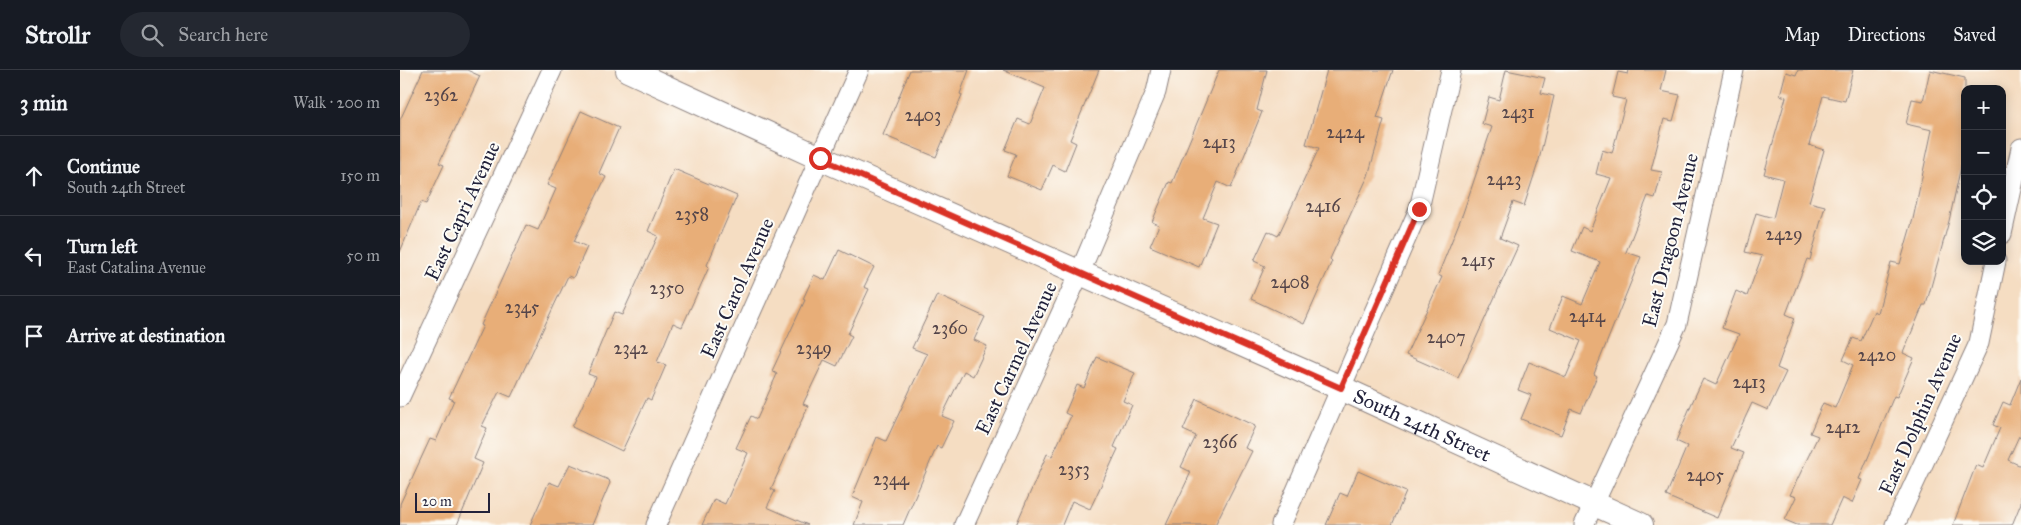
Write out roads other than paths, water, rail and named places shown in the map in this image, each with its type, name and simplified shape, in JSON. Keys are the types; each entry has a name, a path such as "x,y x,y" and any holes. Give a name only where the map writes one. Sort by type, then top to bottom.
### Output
{"street":[{"name":"East Capri Avenue","path":"400,397 552,70"},
{"name":"South 24th Street","path":"628,70 820,158 1341,388 1589,515 1641,525"},
{"name":"East Carol Avenue","path":"656,525 859,70"},
{"name":"East Carmel Avenue","path":"964,525 1080,272 1156,92 1161,70"},
{"path":"1281,525 1419,209 1451,70"},
{"name":"East Dragoon Avenue","path":"1589,515 1676,324 1734,70"},
{"path":"2005,220 2021,148"},
{"name":"East Dolphin Avenue","path":"1895,525 1978,343 1995,265"}]}
